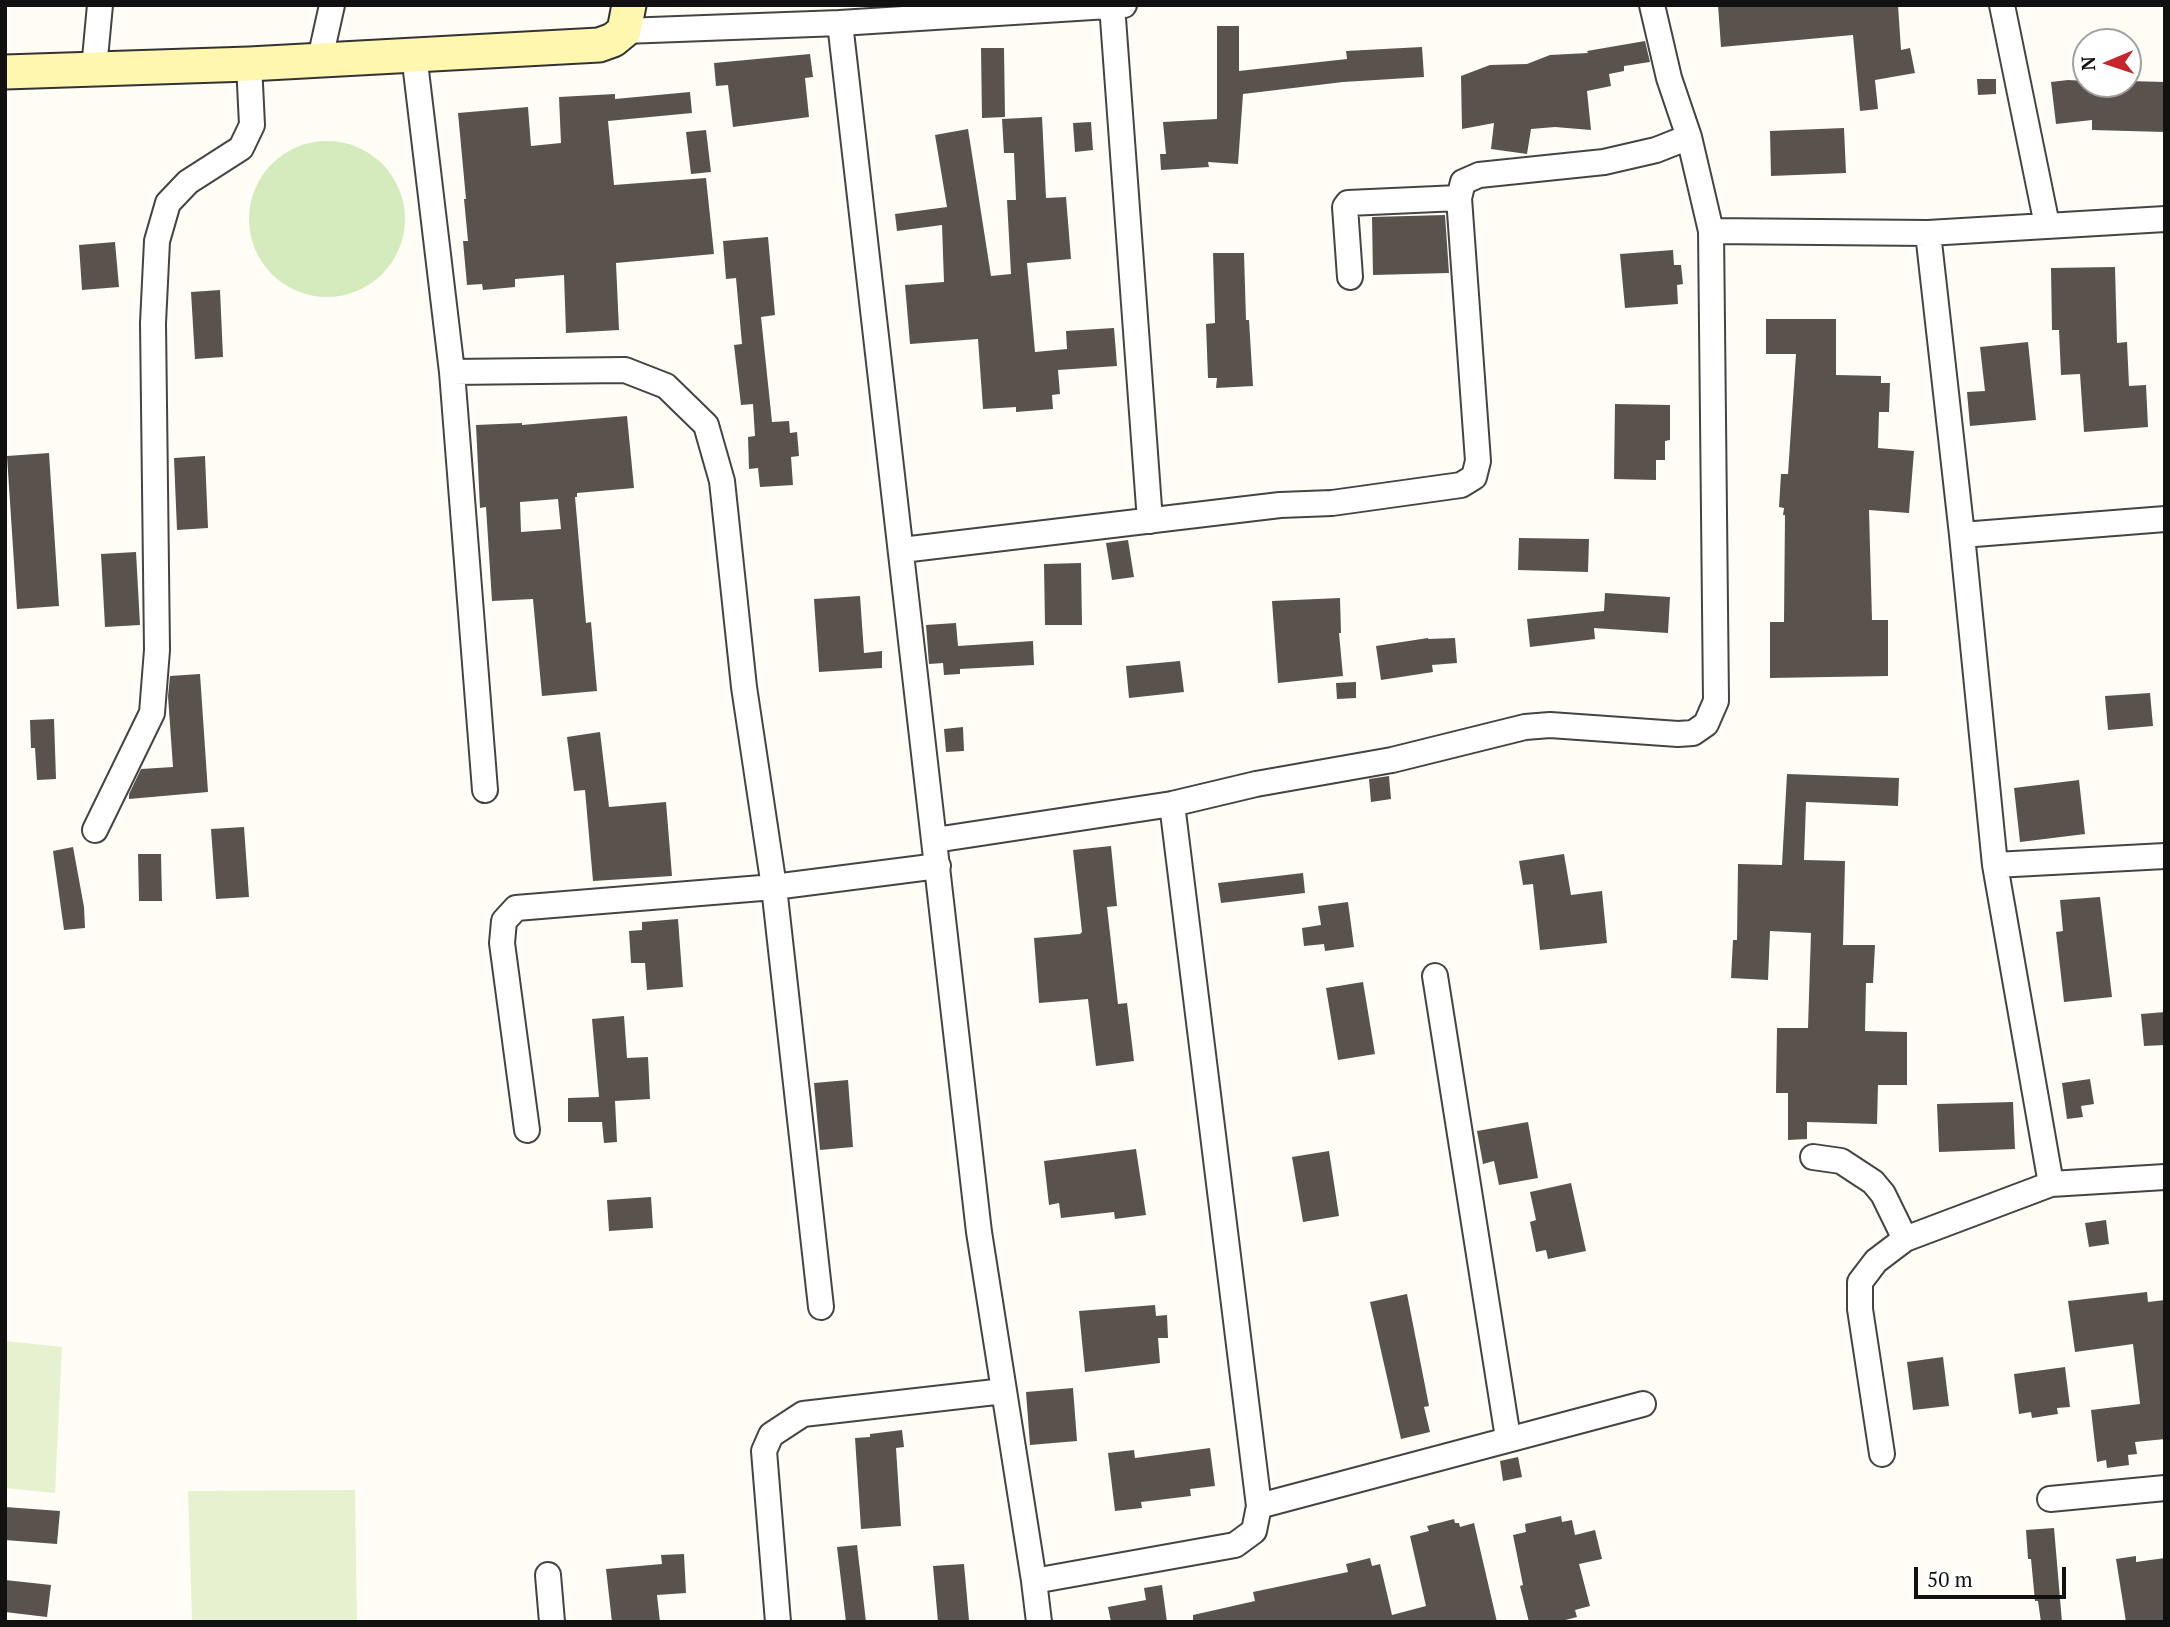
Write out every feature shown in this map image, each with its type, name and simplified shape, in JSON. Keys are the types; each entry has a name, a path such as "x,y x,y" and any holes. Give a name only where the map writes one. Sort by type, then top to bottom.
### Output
{"street":[{"path":"94,69 100,5"},
{"path":"320,60 332,5"},
{"path":"935,840 1172,804 1256,784 1392,760 1525,727 1550,725 1678,734 1693,733 1706,724 1716,701 1711,231 1689,137 1669,78 1652,5"},
{"path":"2002,5 2047,225"},
{"path":"5,72 249,64 599,45 613,40 626,18 840,23 1116,6 1150,521"},
{"path":"840,23 979,1232 1039,1622"},
{"path":"414,54 452,372 485,790"},
{"path":"95,830 152,713 157,650 153,323 157,241 168,203 188,182 241,148 253,125 249,64"},
{"path":"902,550 1461,485 1474,477 1478,461 1460,198 1463,182 1479,175 1604,162 1656,150 1689,137"},
{"path":"1350,276 1345,207 1348,203 1460,198"},
{"path":"1711,231 1928,233 2165,219"},
{"path":"1928,233 1995,865 2051,1184"},
{"path":"452,372 625,370 666,386 706,425 722,481 744,687 775,887 821,1307"},
{"path":"1962,535 2165,519"},
{"path":"1034,1581 1235,1545 1254,1531 1259,1506 1172,804"},
{"path":"1995,865 2165,856"},
{"path":"527,1130 502,943 504,921 516,908 775,887 938,866"},
{"path":"1435,976 1508,1438"},
{"path":"1813,1157 1841,1161 1873,1182 1883,1194 1905,1239"},
{"path":"1882,1454 1860,1309 1860,1282 1876,1261 1905,1239 2051,1184 2165,1177"},
{"path":"778,1622 764,1451 771,1435 803,1414 1004,1391"},
{"path":"1259,1506 1643,1404"},
{"path":"2050,1499 2165,1488"},
{"path":"548,1574 552,1622"}],"green space":[{"path":"327,141 357,147 382,164 399,189 405,219 399,249 382,274 357,291 327,297 297,291 272,274 255,249 249,219 255,189 272,164 297,147"},
{"path":"5,1341 62,1347 55,1493 5,1488"},
{"path":"355,1490 357,1622 192,1622 188,1491"}],"building":[{"path":"1718,5 1898,5 1901,50 1910,48 1915,73 1875,80 1878,109 1860,111 1853,35 1721,47"},
{"path":"1217,26 1239,26 1239,71 1347,59 1346,51 1422,47 1424,77 1343,82 1243,94 1238,164 1208,162 1209,167 1161,170 1160,154 1166,154 1163,122 1217,119"},
{"path":"1645,41 1650,62 1624,66 1624,71 1609,74 1611,86 1587,91 1591,130 1555,127 1531,129 1527,154 1491,149 1494,123 1462,129 1461,76 1490,65 1527,64 1550,55 1588,53 1587,51"},
{"path":"981,48 1004,48 1005,117 982,118"},
{"path":"810,54 813,77 805,78 809,117 733,127 728,85 716,86 714,63"},
{"path":"1977,79 1996,79 1996,94 1978,95"},
{"path":"2072,80 2072,98 2142,98 2142,81 2165,82 2165,132 2092,130 2092,120 2056,124 2051,82"},
{"path":"690,92 692,113 608,121 614,185 706,178 714,254 616,263 619,330 566,333 564,275 515,279 515,287 483,290 482,284 467,285 463,241 468,241 466,199 458,113 528,107 531,146 561,143 559,97 615,94 615,99"},
{"path":"1042,117 1046,198 1066,197 1071,259 1027,263 1035,352 1067,349 1066,331 1114,328 1117,366 1058,370 1060,394 1052,395 1053,409 1016,412 1016,407 983,409 978,339 910,344 905,285 944,282 942,225 897,231 895,214 947,207 935,135 968,129 991,276 1011,274 1007,200 1016,200 1014,153 1004,153 1002,119"},
{"path":"1091,122 1093,150 1075,152 1073,123"},
{"path":"1844,128 1846,173 1771,176 1770,131"},
{"path":"706,130 711,172 691,174 686,132"},
{"path":"1445,215 1449,273 1373,275 1372,217"},
{"path":"768,237 775,315 761,317 772,422 789,421 790,433 797,432 799,456 791,457 793,485 760,487 758,468 749,469 748,437 755,436 753,404 741,405 734,345 742,344 736,278 726,279 723,241"},
{"path":"115,242 119,287 82,290 79,245"},
{"path":"1673,250 1674,265 1681,265 1683,284 1677,285 1678,304 1625,308 1620,254"},
{"path":"1213,253 1244,253 1246,320 1249,320 1253,386 1216,388 1217,378 1208,378 1206,324 1215,323"},
{"path":"2115,267 2117,343 2127,342 2129,386 2146,385 2148,427 2084,432 2080,374 2061,375 2059,330 2052,330 2051,268"},
{"path":"220,290 223,357 195,359 191,292"},
{"path":"1766,319 1836,319 1836,375 1881,376 1881,383 1890,383 1889,412 1879,412 1878,448 1914,451 1909,513 1869,510 1872,620 1888,620 1888,676 1770,678 1770,622 1784,622 1785,515 1784,508 1779,507 1781,474 1788,474 1796,354 1766,354"},
{"path":"2028,342 2036,420 1970,426 1967,392 1985,391 1980,347"},
{"path":"1615,404 1670,405 1670,440 1665,441 1665,460 1656,460 1656,480 1614,479"},
{"path":"627,416 634,488 577,493 575,497 586,623 591,622 597,691 542,696 533,599 492,601 486,507 480,508 476,425 522,425","holes":["558,499 561,529 521,532 520,502"]},
{"path":"49,453 59,606 17,609 7,456"},
{"path":"205,456 208,528 177,530 174,458"},
{"path":"1519,538 1589,539 1588,572 1518,570"},
{"path":"1128,540 1134,577 1112,580 1106,543"},
{"path":"136,552 140,625 105,627 101,554"},
{"path":"1081,563 1082,625 1045,625 1044,564"},
{"path":"1605,593 1670,597 1668,633 1594,628 1595,639 1530,647 1527,619 1604,611"},
{"path":"860,596 864,653 882,651 882,668 819,672 814,599"},
{"path":"1340,598 1339,633 1343,676 1278,683 1272,601"},
{"path":"956,623 958,646 1033,641 1034,665 960,669 960,674 944,675 943,663 929,664 926,625"},
{"path":"1428,638 1455,638 1457,663 1432,665 1433,672 1381,680 1376,646"},
{"path":"1180,661 1184,692 1129,698 1126,666"},
{"path":"200,674 208,792 129,799 141,769 173,767 168,696 170,676"},
{"path":"1356,682 1356,698 1337,699 1336,683"},
{"path":"2150,693 2153,726 2108,730 2105,696"},
{"path":"54,719 56,779 37,780 35,748 31,748 30,720"},
{"path":"963,727 964,751 946,752 944,729"},
{"path":"600,732 609,807 666,802 672,876 593,881 585,790 574,791 567,737"},
{"path":"1787,774 1899,778 1898,806 1806,802 1804,860 1845,861 1843,945 1875,945 1873,983 1866,983 1865,1031 1907,1032 1907,1085 1878,1085 1877,1124 1807,1122 1807,1139 1788,1140 1788,1093 1776,1093 1777,1028 1808,1028 1811,933 1770,931 1768,980 1731,978 1733,940 1737,940 1738,864 1782,865"},
{"path":"1389,776 1391,799 1371,802 1369,779"},
{"path":"2079,780 2085,834 2020,842 2014,788"},
{"path":"244,827 249,897 216,899 211,829"},
{"path":"1111,846 1117,906 1107,907 1118,1004 1127,1003 1134,1061 1096,1066 1088,999 1039,1003 1034,938 1082,932 1073,850"},
{"path":"73,847 85,928 64,930 53,851"},
{"path":"138,854 161,854 162,901 139,901"},
{"path":"1564,854 1571,895 1602,891 1607,943 1540,950 1533,884 1523,885 1519,861"},
{"path":"1303,873 1305,893 1221,903 1218,883"},
{"path":"2100,897 2112,997 2064,1002 2056,932 2063,931 2060,900"},
{"path":"1348,902 1354,947 1325,951 1324,944 1304,946 1302,928 1321,925 1318,906"},
{"path":"678,919 683,987 647,990 645,963 631,963 629,931 642,930 642,922"},
{"path":"1363,982 1375,1054 1338,1060 1326,988"},
{"path":"2165,1012 2165,1045 2144,1046 2141,1014"},
{"path":"624,1016 627,1058 648,1057 650,1099 615,1101 617,1142 604,1143 602,1122 568,1122 568,1098 599,1097 592,1019"},
{"path":"2090,1079 2094,1104 2081,1106 2083,1117 2067,1119 2062,1083"},
{"path":"848,1080 853,1147 820,1150 814,1083"},
{"path":"2013,1102 2015,1149 1939,1152 1937,1104"},
{"path":"1528,1122 1538,1178 1499,1185 1494,1161 1483,1164 1477,1131"},
{"path":"1136,1149 1146,1215 1115,1219 1114,1212 1061,1218 1059,1203 1049,1205 1044,1161"},
{"path":"1329,1151 1339,1216 1303,1222 1292,1157"},
{"path":"1571,1183 1586,1251 1548,1259 1546,1250 1536,1252 1530,1222 1536,1220 1530,1192"},
{"path":"651,1197 653,1228 609,1231 607,1200"},
{"path":"2106,1220 2109,1244 2089,1247 2085,1223"},
{"path":"2147,1292 2148,1302 2165,1300 2165,1439 2135,1442 2137,1454 2128,1455 2129,1465 2107,1468 2106,1460 2097,1462 2091,1410 2140,1404 2133,1344 2075,1352 2068,1301"},
{"path":"1407,1294 1429,1406 1424,1407 1430,1432 1401,1439 1370,1302"},
{"path":"1155,1305 1156,1316 1167,1315 1168,1338 1158,1338 1160,1363 1085,1372 1079,1311"},
{"path":"1943,1357 1949,1406 1913,1410 1907,1362"},
{"path":"2065,1367 2070,1407 2057,1408 2058,1414 2032,1418 2031,1412 2019,1414 2014,1374"},
{"path":"1073,1388 1077,1441 1030,1445 1026,1392"},
{"path":"902,1430 904,1447 896,1448 901,1526 861,1529 855,1438"},
{"path":"1210,1448 1215,1486 1190,1489 1191,1496 1141,1502 1142,1508 1115,1511 1108,1453 1134,1450 1135,1458"},
{"path":"1518,1457 1522,1477 1503,1481 1500,1461"},
{"path":"5,1507 60,1511 57,1544 5,1540"},
{"path":"1561,1516 1562,1522 1572,1520 1575,1535 1595,1530 1602,1559 1579,1564 1590,1606 1575,1610 1577,1617 1558,1622 1529,1622 1520,1586 1523,1585 1513,1535 1526,1532 1525,1524"},
{"path":"1454,1519 1460,1527 1474,1523 1497,1622 1193,1622 1193,1615 1255,1601 1253,1592 1348,1572 1346,1564 1370,1558 1372,1566 1380,1564 1392,1615 1426,1606 1410,1536 1429,1531 1427,1526"},
{"path":"2054,1528 2062,1622 2041,1622 2038,1601 2035,1601 2031,1559 2028,1559 2026,1530"},
{"path":"857,1545 866,1622 846,1622 837,1547"},
{"path":"684,1554 686,1593 657,1595 660,1622 612,1622 606,1569 662,1564 661,1555"},
{"path":"2136,1556 2136,1562 2165,1558 2165,1622 2126,1622 2116,1559"},
{"path":"964,1564 969,1620 938,1622 933,1566"},
{"path":"5,1580 51,1585 47,1617 5,1612"},
{"path":"1162,1585 1167,1622 1111,1622 1108,1607 1146,1600 1144,1588"}]}
